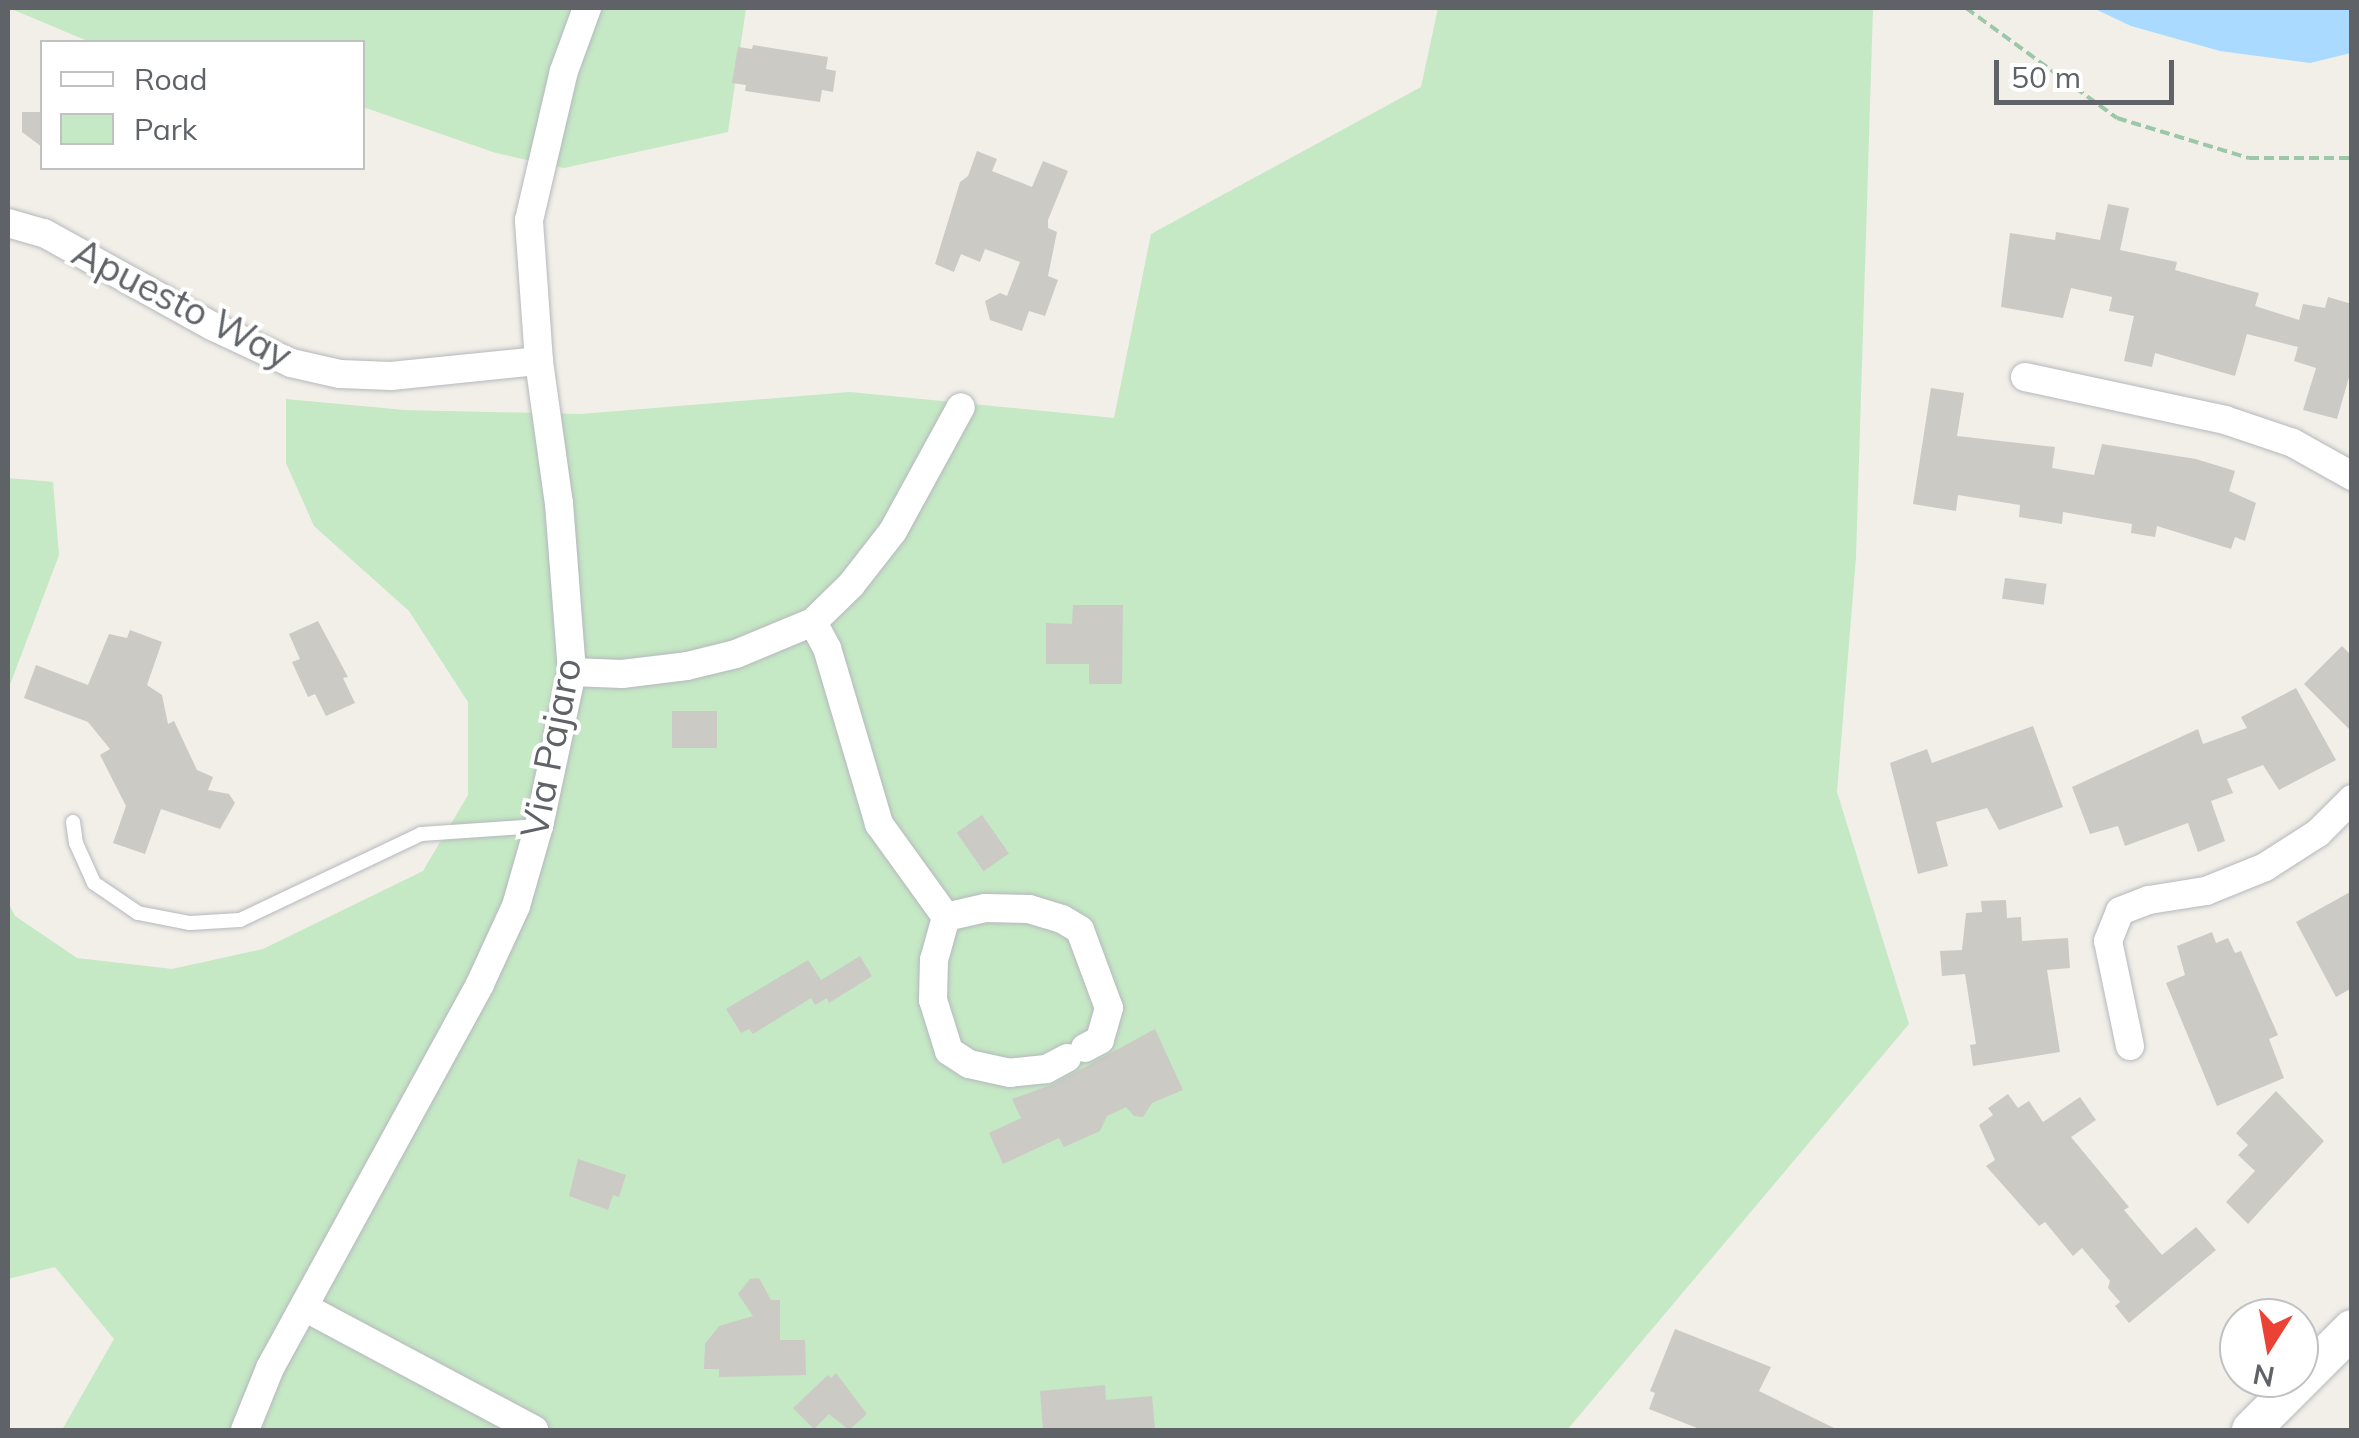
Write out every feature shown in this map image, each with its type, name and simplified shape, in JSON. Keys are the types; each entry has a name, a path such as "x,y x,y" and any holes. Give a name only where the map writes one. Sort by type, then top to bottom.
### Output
{"street":[{"name":"Via Pajaro","path":"245,1430 270,1368 480,984 516,906 539,826 572,672 560,504 539,362 529,220 564,70 587,8"},
{"name":"Apuesto Way","path":"8,223 44,233 212,326 291,363 340,374 390,376 539,362"},
{"path":"2026,377 2225,420 2293,443 2352,476"},
{"path":"572,672 622,674 687,666 736,654 813,622 851,585 893,531 961,407"},
{"path":"813,622 827,648 880,824 946,917"},
{"path":"2130,1046 2108,941 2120,911 2149,900 2206,891 2265,867 2318,833 2352,799"},
{"path":"985,908 1029,909 1062,918 1080,930 1110,1008 1100,1040 1046,1069 1010,1073 970,1064 949,1051 934,1000 934,960 946,917 985,908"},
{"path":"304,1307 534,1430"},
{"path":"2251,1430 2352,1329"}],"lane":[{"path":"73,822 76,843 94,883 138,913 190,923 240,920 421,834 539,826"}],"path":[{"path":"1966,8 2117,118 2250,158 2352,158"}],"green space":[{"path":"9,8 746,8 728,132 564,168 496,153 365,108 365,40 85,40"},
{"path":"1438,8 1873,8 1856,557 1837,792 1909,1024 1567,1430 62,1430 114,1339 55,1267 8,1279 8,902 15,916 77,958 172,969 263,949 423,871 468,795 468,702 409,611 314,526 286,463 286,399 404,410 581,414 850,392 1114,418 1151,234 1421,87"},
{"path":"8,478 53,482 59,555 8,690"}],"water":[{"path":"2093,8 2351,8 2351,53 2310,63 2220,51 2131,26"}],"building":[{"path":"753,45 828,57 826,69 836,71 833,92 822,90 820,102 745,91 746,85 732,83 738,47 752,49"},
{"path":"22,112 40,112 40,146 22,132"},
{"path":"977,151 997,159 992,171 1032,187 1043,161 1068,171 1048,220 1048,228 1057,232 1048,276 1058,280 1045,316 1029,311 1022,331 990,320 985,301 1000,293 1007,296 1020,262 985,249 980,262 961,254 954,272 935,264 960,182 968,176"},
{"path":"2108,204 2129,208 2120,250 2177,262 2175,270 2259,293 2255,306 2299,320 2303,304 2325,308 2328,297 2352,304 2352,367 2337,419 2303,410 2316,368 2294,361 2298,347 2247,334 2235,376 2155,353 2152,367 2124,361 2134,316 2109,311 2112,297 2071,288 2063,318 2001,307 2010,233 2055,240 2056,232 2100,240"},
{"path":"1931,388 1964,393 1957,436 2055,447 2052,468 2094,475 2102,444 2196,459 2235,471 2229,491 2256,503 2245,541 2235,537 2231,549 2157,526 2155,537 2131,533 2132,524 2063,512 2062,524 2019,517 2020,505 1958,495 1956,511 1913,504"},
{"path":"2005,578 2047,584 2044,605 2002,599"},
{"path":"1073,605 1123,605 1122,684 1089,684 1089,664 1046,664 1046,623 1072,624"},
{"path":"318,621 348,677 343,678 355,703 326,716 315,694 308,697 292,662 300,659 289,634"},
{"path":"130,630 162,642 147,685 162,695 168,724 174,721 197,770 213,777 208,790 229,794 235,803 220,829 161,809 145,854 113,843 126,806 100,755 110,749 88,722 24,698 36,665 88,685 109,634 127,638"},
{"path":"2342,646 2352,656 2352,732 2304,684"},
{"path":"2296,688 2336,760 2279,790 2263,765 2227,779 2233,793 2211,801 2225,841 2198,852 2188,823 2125,846 2118,826 2090,834 2072,787 2198,729 2203,744 2247,728 2241,717"},
{"path":"672,711 717,711 717,748 672,748"},
{"path":"2033,726 2063,807 1999,830 1987,808 1936,822 1948,866 1918,874 1890,763 1927,749 1932,763"},
{"path":"982,815 1009,854 984,871 957,833"},
{"path":"2352,891 2352,988 2336,997 2296,922"},
{"path":"2006,900 2007,918 2021,917 2022,941 2068,938 2070,968 2047,970 2060,1052 1973,1066 1970,1045 1976,1044 1965,974 1942,976 1940,951 1962,950 1966,913 1982,912 1981,901"},
{"path":"2212,932 2216,943 2228,938 2235,953 2241,951 2278,1035 2269,1039 2284,1078 2217,1106 2166,983 2185,975 2177,946"},
{"path":"860,956 872,976 829,1003 827,998 815,1005 811,998 753,1034 749,1029 741,1033 726,1009 808,960 821,980"},
{"path":"1155,1029 1183,1090 1152,1103 1143,1117 1134,1116 1126,1107 1107,1116 1100,1131 1064,1147 1059,1138 1003,1164 989,1133 1021,1118 1012,1099 1054,1084"},
{"path":"2276,1091 2324,1141 2248,1224 2226,1202 2255,1171 2238,1155 2248,1145 2236,1133"},
{"path":"2008,1094 2018,1108 2029,1101 2043,1122 2080,1097 2096,1120 2071,1137 2129,1207 2124,1210 2162,1255 2196,1227 2216,1250 2129,1323 2115,1306 2120,1302 2108,1288 2110,1281 2082,1248 2073,1256 2045,1222 2039,1226 1986,1166 1995,1160 1979,1125 1993,1115 1988,1108"},
{"path":"578,1159 626,1175 619,1197 613,1195 608,1210 569,1196"},
{"path":"759,1278 771,1300 780,1300 780,1340 805,1340 806,1375 719,1377 719,1369 704,1369 705,1344 719,1326 753,1316 738,1294 750,1279"},
{"path":"1675,1329 1771,1367 1759,1391 1838,1430 1702,1430 1649,1409 1655,1393 1650,1391"},
{"path":"836,1373 867,1414 849,1430 829,1414 814,1429 793,1408 828,1375 831,1378"},
{"path":"1105,1385 1106,1400 1152,1396 1155,1430 1043,1430 1040,1391"}]}
